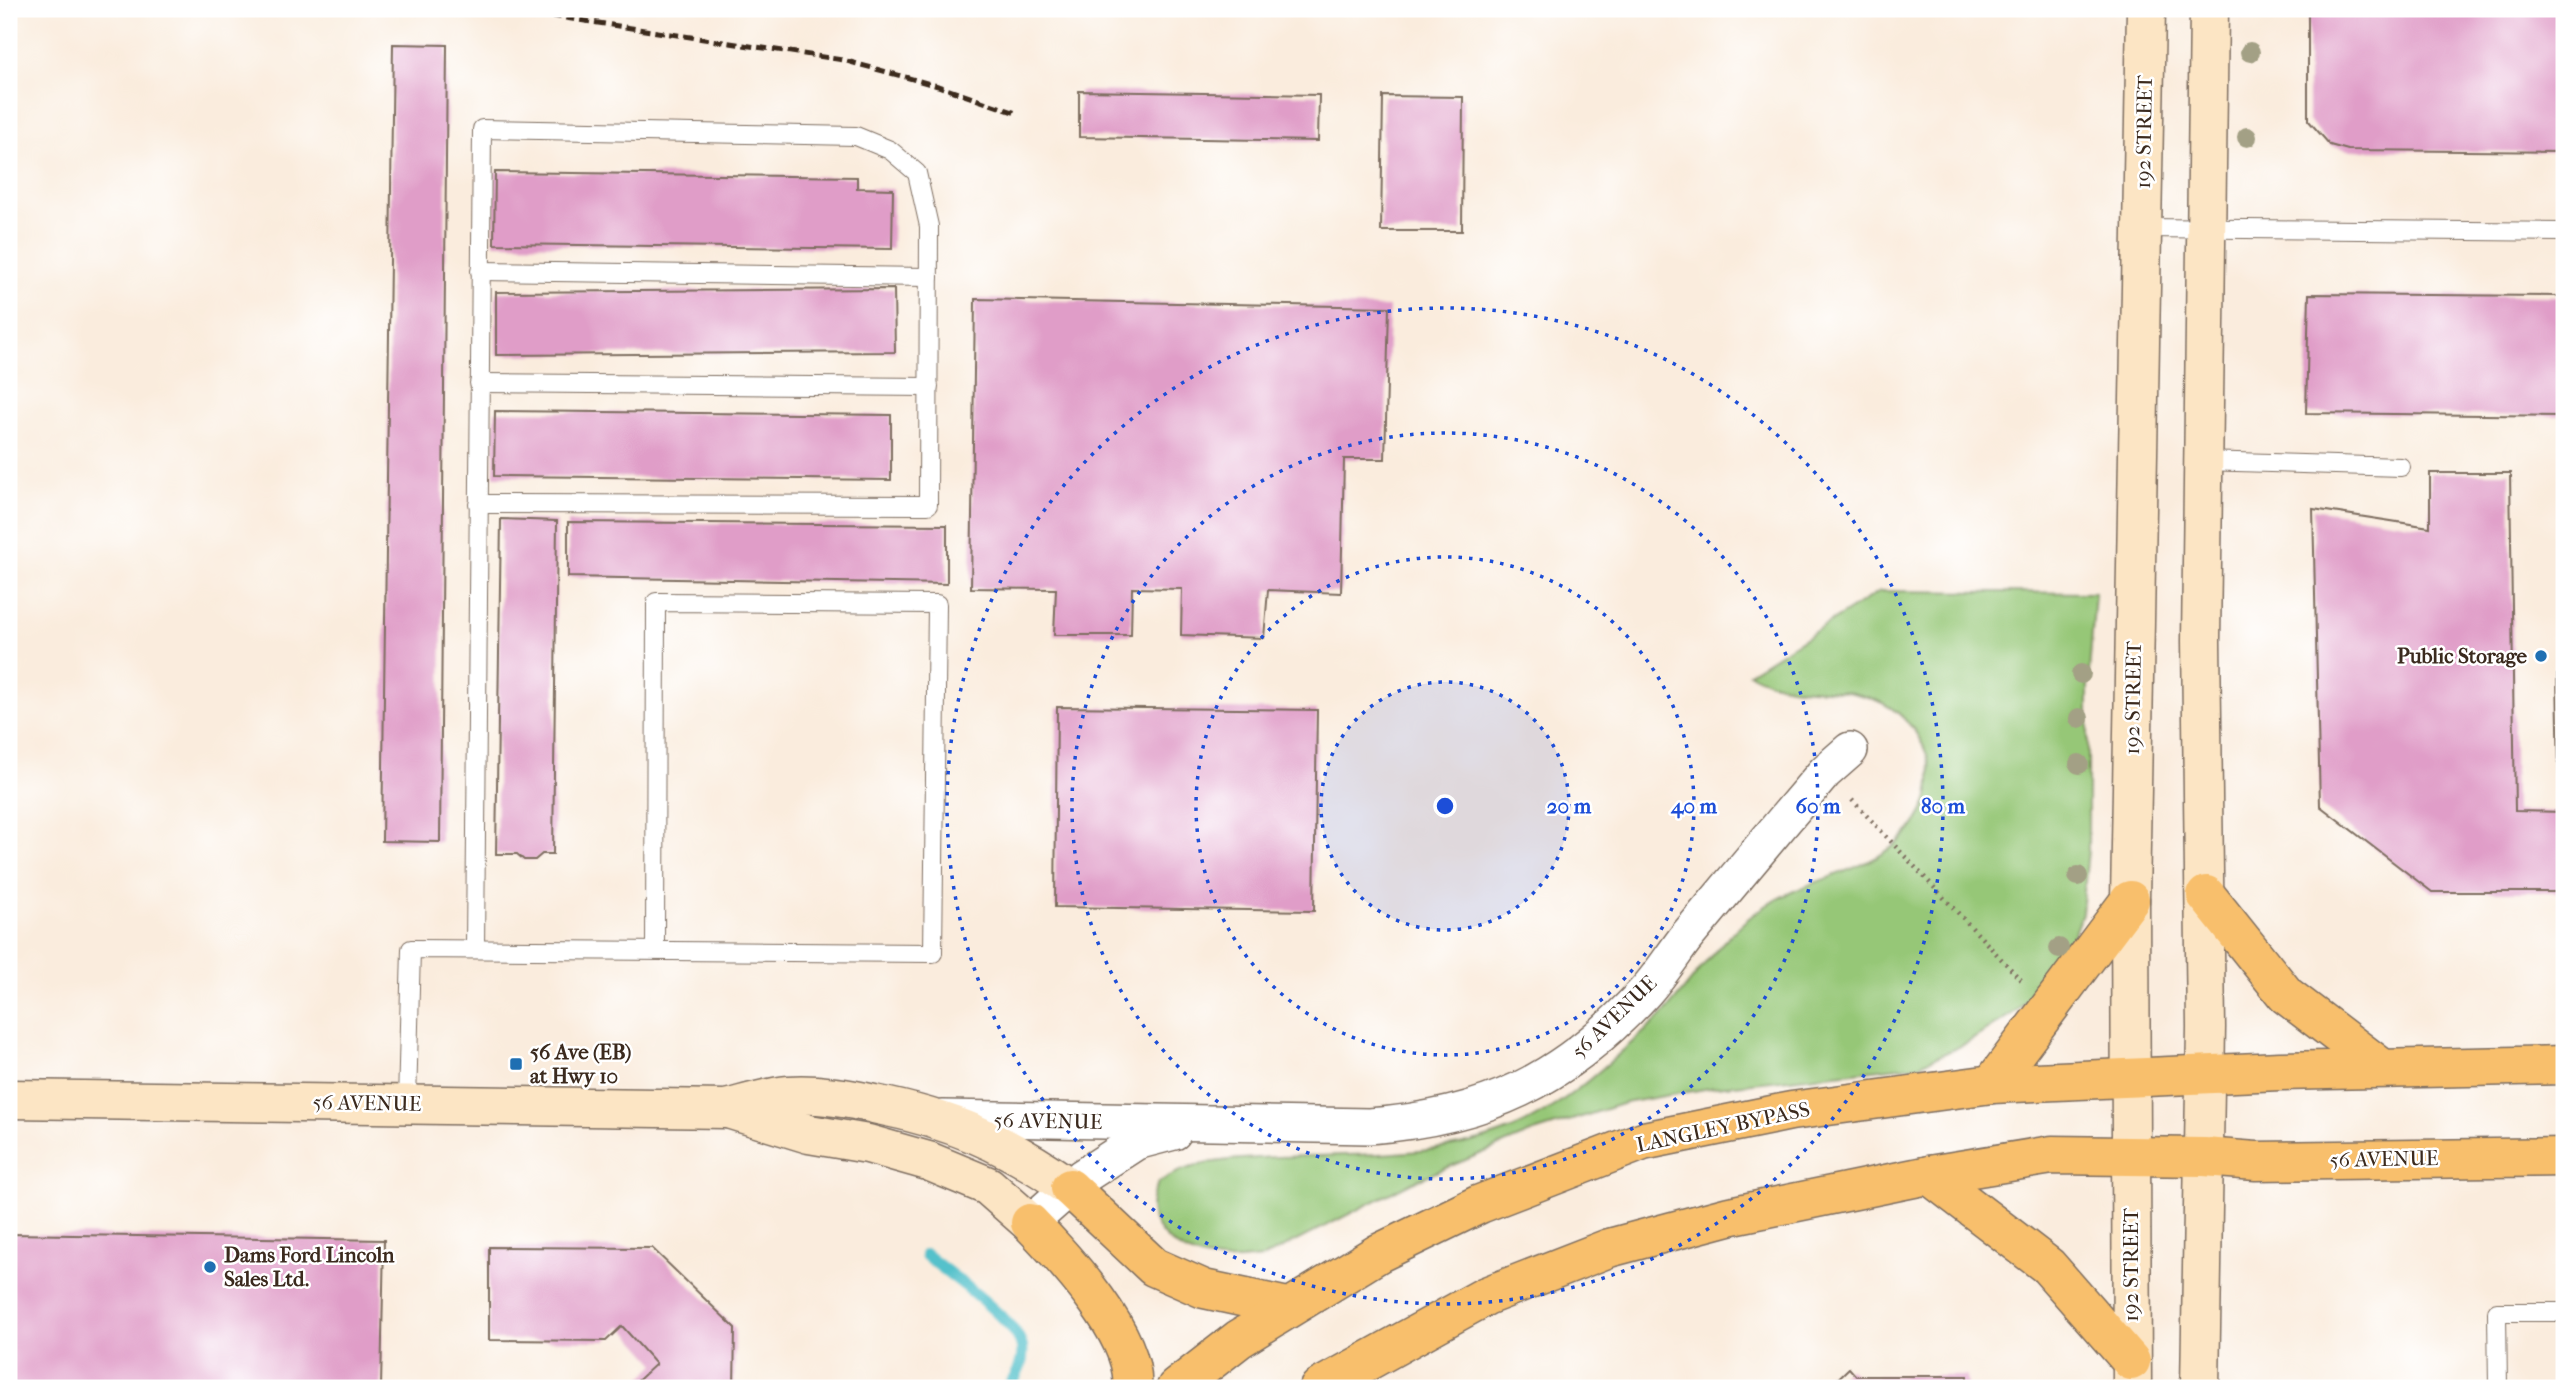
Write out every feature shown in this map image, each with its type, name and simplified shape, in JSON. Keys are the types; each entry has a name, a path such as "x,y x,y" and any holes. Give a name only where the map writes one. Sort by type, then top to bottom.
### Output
{"highway":[{"path":"2206,895 2286,995 2382,1068"},
{"path":"1992,1084 2130,900"},
{"path":"2206,1074 2564,1065"},
{"name":"LANGLEY BYPASS","path":"1176,1388 1239,1339 1378,1253 1480,1204 1643,1141 1791,1111 1992,1084 2206,1074"},
{"path":"1319,1388 1486,1296 1609,1248 1729,1216 1929,1175 2052,1154 2204,1157"},
{"name":"56 AVENUE","path":"2204,1157 2256,1161 2564,1157"},
{"path":"1929,1175 2048,1266 2132,1375"},
{"path":"1069,1188 1154,1267 1203,1289 1288,1307"},
{"path":"1030,1223 1090,1289 1128,1355 1132,1388"}],"main road":[{"name":"192 STREET","path":"2132,1375 2130,900 2146,9"},
{"path":"2200,1388 2206,1074 2201,641 2209,9"},
{"name":"56 AVENUE","path":"9,1099 726,1109 789,1095 845,1098 932,1117 1001,1145 1034,1163 1069,1188"},
{"name":"56 AVENUE","path":"726,1109 809,1135 868,1144 928,1161 988,1186 1030,1223"}],"street":[{"name":"56 AVENUE","path":"932,1117 1369,1126 1422,1122 1503,1099 1548,1076 1585,1050 1645,993 1681,943 1838,761"},
{"name":"56 AVENUE","path":"1030,1223 1069,1188 1136,1142 1205,1124"}],"lane":[{"path":"475,949 478,504 479,383 482,129 856,136 890,150 917,173 929,226 928,505 478,504"},
{"path":"2143,229 2564,232"},
{"path":"480,271 929,277"},
{"path":"479,383 929,387"},
{"path":"2203,461 2400,467"},
{"path":"407,1103 411,949 933,953 937,604 656,602 655,950"},
{"path":"2498,1388 2497,1312 2564,1312"}],"path":[{"path":"1838,761 2029,988"}],"green space":[{"path":"1880,591 2095,593 2088,686 2088,850 2082,913 2070,943 2053,973 2016,1011 1967,1043 1919,1065 1716,1087 1625,1103 1531,1133 1412,1182 1263,1258 1213,1260 1185,1251 1164,1236 1153,1217 1153,1194 1159,1182 1187,1169 1246,1159 1366,1155 1455,1146 1484,1139 1528,1121 1574,1092 1654,1023 1714,953 1752,915 1788,894 1877,857 1896,844 1912,828 1925,806 1930,787 1927,755 1913,728 1891,708 1873,699 1841,691 1781,685 1749,673"}],"building":[{"path":"2308,9 2564,9 2564,152 2348,150 2330,145 2308,120"},
{"path":"393,44 447,45 440,842 382,841"},
{"path":"1079,91 1319,95 1318,141 1079,137"},
{"path":"1383,96 1463,97 1462,231 1381,231"},
{"path":"495,172 857,177 857,188 893,189 892,249 494,244"},
{"path":"894,289 895,352 496,355 496,292"},
{"path":"2309,294 2564,296 2564,416 2306,413"},
{"path":"975,299 1389,307 1385,459 1344,459 1341,593 1268,590 1264,638 1181,635 1182,589 1132,588 1131,635 1054,635 1056,589 971,588"},
{"path":"495,411 891,415 891,480 494,476"},
{"path":"2430,473 2510,473 2515,811 2564,812 2564,892 2432,892 2320,806 2313,509 2430,527"},
{"path":"501,519 557,521 553,854 542,854 535,860 524,860 517,854 496,854"},
{"path":"568,522 947,525 947,584 568,577"},
{"path":"2564,565 2564,627 2559,626"},
{"path":"2557,675 2564,675 2564,777 2559,777"},
{"path":"1057,707 1317,710 1314,911 1055,907"},
{"path":"9,1234 384,1240 381,1388 9,1388"},
{"path":"489,1247 652,1248 735,1328 734,1388 630,1388 656,1364 622,1326 606,1341 489,1340"},
{"path":"1849,1368 1856,1376 1967,1376 1967,1388 1828,1388"}],"waterway":[{"path":"926,1255 993,1309 1015,1333 1021,1343 1022,1355 1017,1373 1007,1388"}],"railway":[{"path":"506,9 843,60 938,86 1016,113"}],"place":[{"name":"Public Storage","path":"2541,656"},
{"name":"56 Ave (EB) at Hwy 10","path":"516,1064"},
{"name":"Dams Ford Lincoln Sales Ltd.","path":"210,1267"}]}
